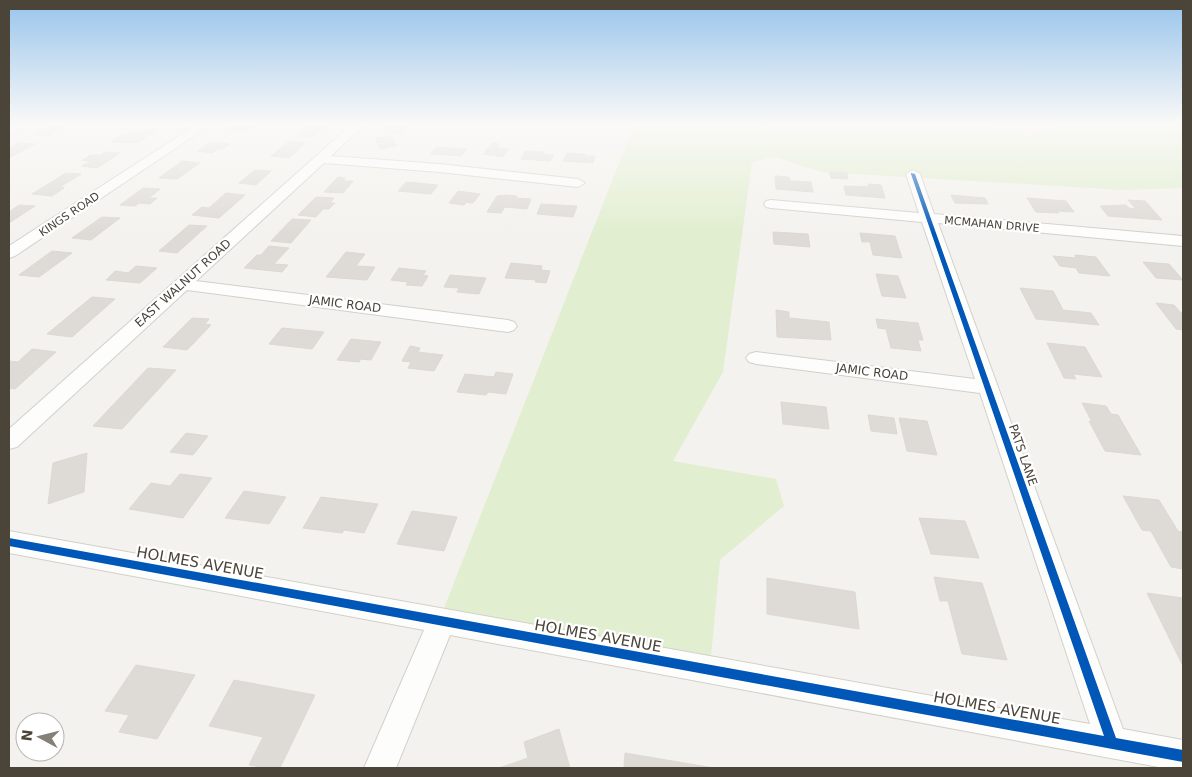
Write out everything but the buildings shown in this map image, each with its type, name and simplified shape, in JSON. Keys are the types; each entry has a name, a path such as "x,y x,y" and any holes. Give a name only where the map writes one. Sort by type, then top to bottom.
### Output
{"street":[{"name":"KINGS ROAD","path":"9,253 149,161"},
{"name":"EAST WALNUT ROAD","path":"9,441 319,161"},
{"path":"351,161 439,168 578,183"},
{"name":"PATS LANE","path":"912,174 1112,743"},
{"name":"MCMAHAN DRIVE","path":"771,204 1183,241"},
{"name":"JAMIC ROAD","path":"183,284 508,326"},
{"name":"JAMIC ROAD","path":"756,358 987,387"},
{"name":"HOLMES AVENUE","path":"9,542 1183,756"},
{"path":"380,768 442,621"}],"green space":[{"path":"620,161 755,161 752,162 723,372 673,461 776,479 784,506 720,560 709,678 437,626"},
{"path":"788,161 1183,161 1183,188 1123,190 822,172"}],"cycle path":[{"path":"913,174 1112,743"},
{"path":"9,542 1183,756"}]}
